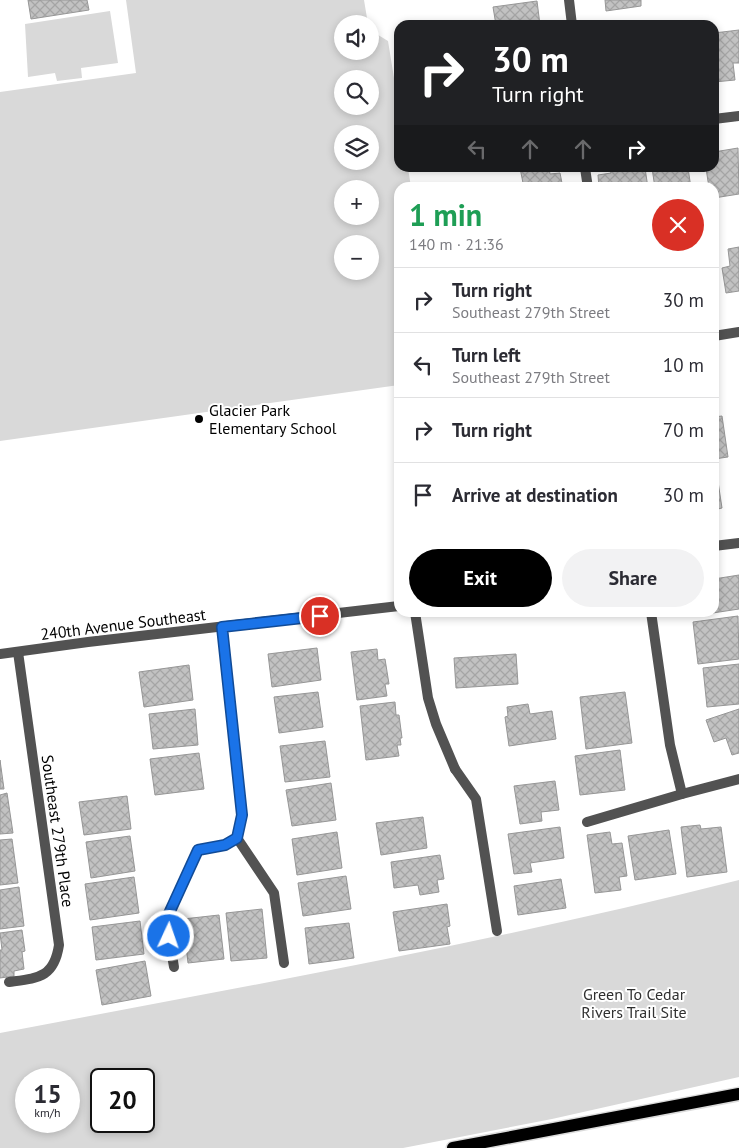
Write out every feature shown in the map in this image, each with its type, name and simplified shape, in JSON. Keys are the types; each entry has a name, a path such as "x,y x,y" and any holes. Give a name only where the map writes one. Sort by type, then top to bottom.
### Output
{"main road":[{"path":"453,1148 739,1094"}],"street":[{"path":"568,0 571,20"},
{"path":"719,118 739,116"},
{"path":"719,335 739,332"},
{"path":"719,545 739,543"},
{"name":"240th Avenue Southeast","path":"0,654 394,607"},
{"path":"416,617 428,698 436,724 455,769 476,799 497,931"},
{"path":"652,617 670,745 682,794"},
{"path":"222,627 242,815 237,838 274,894 284,963"},
{"name":"Southeast 279th Place","path":"9,982 39,978 46,973 52,967 57,957 59,945 18,652"},
{"path":"588,822 682,794 739,780"},
{"path":"174,967 166,920 198,850 225,845 237,838"}],"green space":[{"path":"126,0 364,0 366,15 334,15 334,60 379,60 379,36 388,41 394,78 394,172 409,172 410,182 394,182 394,386 0,441 0,92 136,73"},
{"path":"110,11 118,63 81,68 82,78 57,81 55,73 28,77 25,24"},
{"name":"Green To Cedar Rivers Trail Site","path":"739,880 739,1077 552,1119 403,1148 0,1148 0,1033 371,962 555,923"}],"building":[{"path":"28,0 87,0 89,10 31,19"},
{"path":"605,0 641,0 641,6 606,11"},
{"path":"537,1 539,20 495,20 493,7"},
{"path":"739,30 739,63 733,63 735,80 719,82 719,32"},
{"path":"738,148 739,194 719,197 719,182 708,182 707,172 719,172 719,151"},
{"path":"521,172 560,173 562,182 523,182"},
{"path":"646,172 647,182 599,182 598,175"},
{"path":"653,172 689,172 690,182 654,182"},
{"path":"739,247 739,291 726,293 722,268 730,266 728,249"},
{"path":"719,416 722,416 728,457 719,458"},
{"path":"719,488 722,508 719,509"},
{"path":"739,575 739,609 719,612 719,578"},
{"path":"738,616 739,659 698,664 693,622"},
{"path":"317,648 321,680 272,687 268,654"},
{"path":"377,649 378,660 385,659 389,684 385,684 387,696 357,700 351,652"},
{"path":"516,654 518,684 456,688 454,658"},
{"path":"739,664 739,704 707,707 703,668"},
{"path":"189,665 193,700 144,707 139,672"},
{"path":"318,692 323,727 279,733 274,697"},
{"path":"625,692 632,743 586,749 580,697"},
{"path":"395,702 402,738 400,738 401,745 397,745 399,756 366,760 360,706"},
{"path":"528,704 530,714 552,711 556,739 509,746 505,717 508,716 507,707"},
{"path":"195,709 198,745 153,749 149,714"},
{"path":"739,709 739,753 732,755 726,738 714,742 706,720"},
{"path":"325,741 330,777 285,782 280,746"},
{"path":"620,750 625,790 580,795 575,756"},
{"path":"199,753 204,789 155,795 150,759"},
{"path":"0,760 4,789 0,789"},
{"path":"555,781 559,810 541,812 542,821 520,824 514,786"},
{"path":"331,783 336,820 292,826 286,790"},
{"path":"7,793 13,833 0,834 0,795"},
{"path":"127,796 131,829 84,835 79,802"},
{"path":"423,817 427,848 381,855 376,823"},
{"path":"700,825 701,829 721,827 727,872 687,877 681,827"},
{"path":"560,827 564,858 530,863 532,872 514,874 508,834"},
{"path":"669,830 676,874 635,880 628,836"},
{"path":"337,832 342,868 297,875 292,839"},
{"path":"610,832 612,844 622,843 627,876 619,877 621,890 595,893 587,835"},
{"path":"130,836 135,871 91,878 86,842"},
{"path":"12,839 18,883 0,885 0,840"},
{"path":"440,855 444,879 437,880 439,892 420,895 418,885 394,888 391,862"},
{"path":"346,876 351,909 303,916 298,883"},
{"path":"134,877 139,913 90,920 85,884"},
{"path":"561,879 566,908 518,915 514,886"},
{"path":"19,887 24,926 0,929 0,890"},
{"path":"447,904 450,926 447,927 450,944 399,951 393,912"},
{"path":"262,909 267,958 231,961 226,913"},
{"path":"219,915 224,959 188,963 183,919"},
{"path":"140,921 144,954 96,960 92,927"},
{"path":"349,923 354,958 309,964 305,928"},
{"path":"22,930 25,951 22,952 24,969 14,971 14,976 0,978 0,950 2,950 0,933"},
{"path":"145,961 151,996 102,1005 96,970"}],"place":[{"name":"Glacier Park Elementary School","path":"199,419"}],"route":[{"path":"169,936 166,920 198,850 225,845 237,838 242,815 222,627 320,616"}]}
